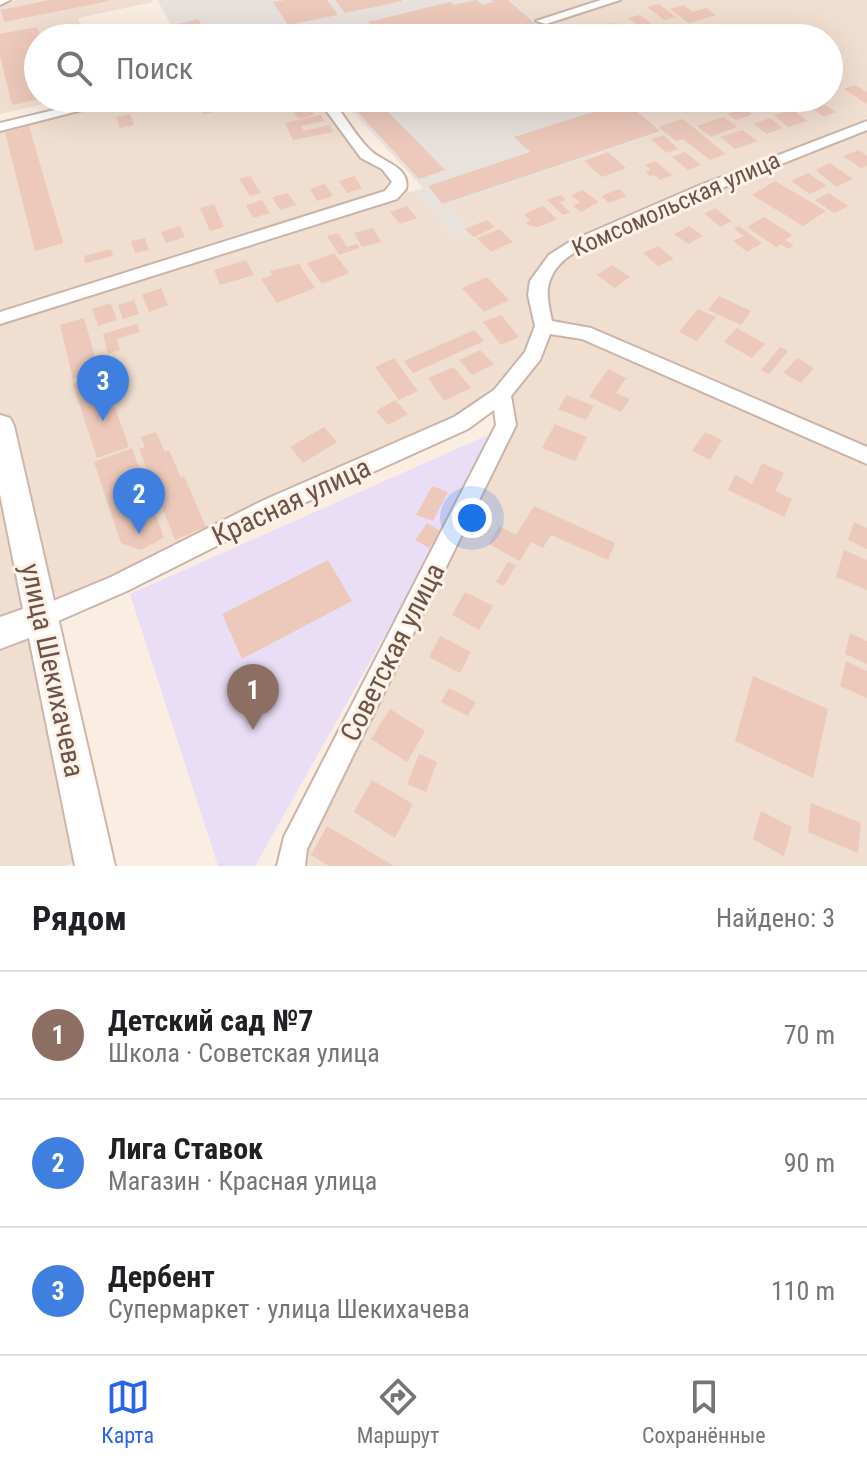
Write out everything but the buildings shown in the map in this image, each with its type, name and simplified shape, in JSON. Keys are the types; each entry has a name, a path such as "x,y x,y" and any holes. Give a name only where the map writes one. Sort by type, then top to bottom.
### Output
{"street":[{"path":"542,21 614,0"},
{"path":"0,127 63,112"},
{"path":"0,318 391,195 398,189 400,181 387,166 366,155 334,112"},
{"name":"Комсомольская улица","path":"544,326 537,295 539,281 549,264 577,245 703,189 867,125"},
{"path":"544,326 585,333 867,456"},
{"name":"Красная улица","path":"0,633 119,584 272,507 461,423 501,395 533,355 544,326"},
{"name":"Советская улица","path":"291,866 294,847 506,425 501,395"},
{"name":"улица Шекихачева","path":"0,426 95,866"}],"shaded area":[{"path":"18,0 153,2 78,18 80,24 24,24 24,109 0,114 0,3"},
{"path":"157,0 511,0 538,24 171,24"},
{"path":"511,0 867,0 867,866 291,866 506,425 502,396 42,616 93,854 66,866 0,866 0,127 63,112 334,112 352,138 387,166 399,189 411,192 455,240 467,235 448,205 662,132 639,112 843,112 843,24 538,24"},
{"path":"353,112 639,112 662,132 449,205 468,225 462,229 467,236 455,240 411,192 423,188"},
{"path":"488,435 447,525 255,866 218,866 130,594"}],"place":[{"name":"Дербент","path":"103,421"},
{"name":"Лига Ставок","path":"139,534"},
{"name":"Детский сад №7","path":"253,730"}]}
